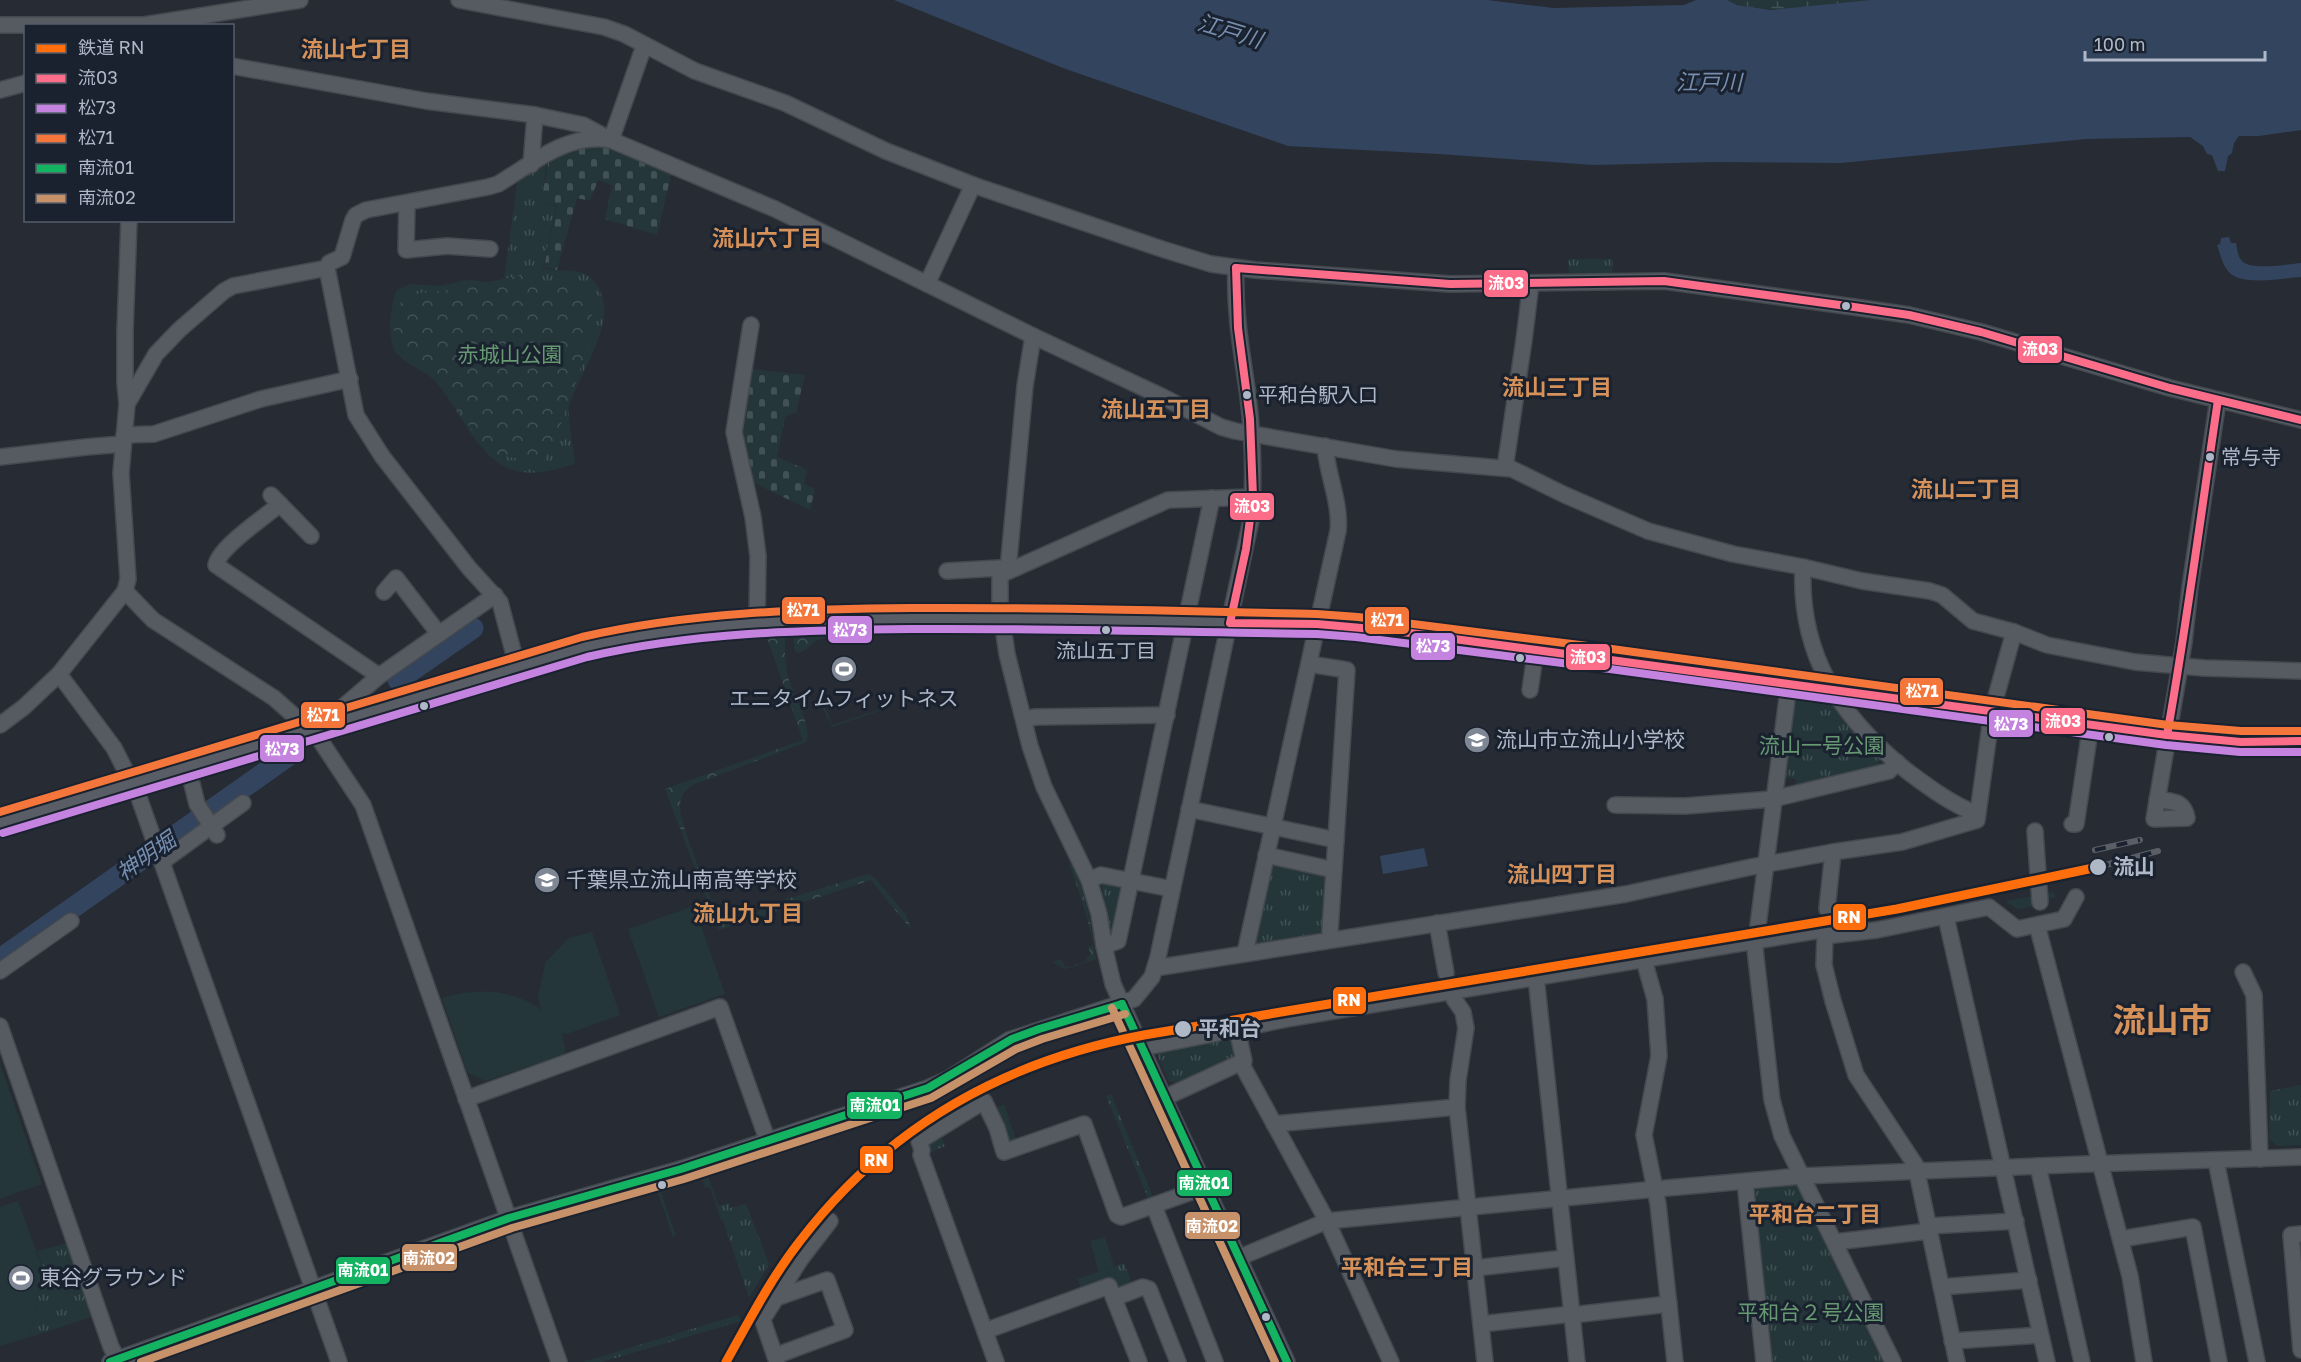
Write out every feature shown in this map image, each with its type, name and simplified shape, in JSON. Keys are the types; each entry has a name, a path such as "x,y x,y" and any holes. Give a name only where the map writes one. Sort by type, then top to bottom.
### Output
{"main road":[{"path":"0,823 188,768 517,666 631,636 688,627 757,621 1002,619 1317,624 1395,631 1536,649 2167,735 2241,742 2301,741"}],"street":[{"path":"150,24 300,0"},
{"path":"459,0 604,27 624,34 695,71 785,102 862,141 973,184 1180,255 1236,268 1450,284 1664,281 1909,315 1981,332 2125,375 2301,420"},
{"path":"0,25 24,25"},
{"path":"611,140 644,46"},
{"path":"234,66 426,101 535,115 583,125 611,140 775,209 1033,336 1154,392 1221,427 1396,459 1512,469 1648,531 1733,554 1862,581 1930,591 1942,595 1973,621 2014,632 2047,645 2135,662 2301,671"},
{"path":"0,90 24,84"},
{"path":"531,165 535,115"},
{"path":"517,666 500,602 469,568 369,439 354,410 350,379 327,267 329,262 342,257 356,215 377,207 498,184 563,145 583,139 611,140"},
{"path":"927,284 973,184"},
{"path":"406,203 406,250 447,246 490,249"},
{"path":"0,725 24,707 58,674 125,591 128,579 121,491 123,440 128,404 125,382 125,331 129,222"},
{"path":"128,404 156,354 179,330 224,291 232,286 327,267"},
{"path":"0,1026 115,1361 509,1218 681,1169 928,1088 948,1079 1009,1040 1134,999 1143,990 1155,968 1246,549 1253,497 1251,434 1236,307 1236,268"},
{"path":"1504,468 1531,283"},
{"path":"751,325 734,432 753,517 758,556 757,621"},
{"path":"1033,336 1029,352 1003,571 1002,619 1007,654 1044,787 1089,880 1099,914 1113,984 1287,1362"},
{"path":"0,457 154,434 250,402 350,379"},
{"path":"2157,800 2184,642 2218,400"},
{"path":"1245,953 1339,523 1326,464 1325,446"},
{"path":"947,571 1003,571 1168,500 1253,497"},
{"path":"1104,946 1118,941 1212,498"},
{"path":"311,536 275,500 217,558 216,565 379,676"},
{"path":"1803,567 1802,597 1808,626 1824,674 1852,718 1897,762 1942,797 1958,807 1978,810"},
{"path":"384,592 396,578 439,634"},
{"path":"125,591 153,620 274,698 315,728 363,806 559,1362"},
{"path":"315,728 379,676 495,595"},
{"path":"1155,968 1626,894 1833,852 1902,842 1977,820 1992,711 2014,632"},
{"path":"1530,690 1536,649"},
{"path":"1308,664 1347,670 1330,931 1332,939"},
{"path":"58,674 101,728 124,763 133,784 339,1362"},
{"path":"1789,683 1755,941 1772,1100 1782,1136 1893,1362"},
{"path":"1024,719 1167,715"},
{"path":"2074,824 2091,724"},
{"path":"1615,805 1685,806 1773,800 1889,771 1897,762"},
{"path":"188,768 197,804 212,827"},
{"path":"160,859 212,827 243,803"},
{"path":"1189,809 1336,840"},
{"path":"2035,831 2040,902"},
{"path":"1827,909 1833,852"},
{"path":"1266,855 1334,870"},
{"path":"1089,880 1101,875 1172,889"},
{"path":"1825,936 1946,917 1989,907 2017,929 2064,919 2076,897"},
{"path":"1946,917 2047,1362"},
{"path":"0,971 70,921"},
{"path":"1437,923 1446,973"},
{"path":"2037,925 2121,1239 2138,1316 2144,1362"},
{"path":"1142,1048 1237,1029 1536,977 1821,930 1825,936 1824,965 1843,1037 1856,1075 1919,1172 1957,1362"},
{"path":"1644,960 1655,999 1659,1056 1644,1136 1656,1189 1669,1304 1672,1362"},
{"path":"2243,972 2254,995 2260,1159"},
{"path":"1536,977 1577,1362"},
{"path":"1453,992 1463,1012 1466,1028 1458,1080 1457,1107 1485,1362"},
{"path":"466,1099 720,1007 767,1139"},
{"path":"1164,1098 1244,1061 1237,1029"},
{"path":"1240,1063 1327,1221 1391,1362"},
{"path":"996,1362 921,1155 919,1141 984,1101 997,1128 1004,1152 1084,1124 1114,1213 1121,1217 1205,1187"},
{"path":"1274,1124 1457,1107"},
{"path":"1238,1258 1327,1221 1656,1189 1802,1176 2301,1157"},
{"path":"2216,1161 2257,1362"},
{"path":"2038,1166 2082,1362"},
{"path":"1745,1182 1764,1362"},
{"path":"1154,1206 1215,1362"},
{"path":"776,1298 827,1280 845,1330 776,1359 762,1318 800,1260 830,1221"},
{"path":"1834,1242 1929,1228 2016,1221"},
{"path":"2121,1239 2193,1227 2219,1362"},
{"path":"2301,1234 2291,1235 2301,1350"},
{"path":"1475,1268 1566,1257"},
{"path":"1941,1287 2029,1280"},
{"path":"985,1330 1109,1286 1139,1362"},
{"path":"1114,1298 1143,1287 1149,1289 1178,1362"},
{"path":"1481,1324 1669,1304"},
{"path":"1952,1341 2040,1335"}],"green space":[{"path":"1727,0 1871,0 1818,8 1777,9 1741,5"},
{"path":"604,143 672,171 657,235 605,219 612,185 598,180 590,201 577,198 557,270 544,267 557,206 541,202 549,158 564,149"},
{"name":"赤城山公園","path":"547,160 541,202 556,207 543,268 581,272 591,278 600,290 604,303 604,318 595,347 569,405 575,464 531,473 516,471 502,465 480,445 434,380 407,362 394,349 391,319 397,290 410,284 440,286 466,280 488,282 504,279 518,178"},
{"path":"1568,259 1613,259 1612,273 1569,273"},
{"name":"赤城山公園","path":"523,274 560,285 587,298 594,324 556,438 543,463 492,454 469,426 450,396 433,377 403,354 394,334 394,313 403,299 420,293 474,287"},
{"path":"752,369 805,375 796,412 785,417 777,457 807,470 804,484 815,489 810,510 754,483 741,428"},
{"path":"833,633 833,636 821,639 802,651 797,653 794,649 794,634"},
{"path":"785,634 787,671 807,727 806,742 695,784 686,790 681,799 684,825 712,902 715,908 726,916 742,918 787,899 868,874 874,877 906,915 912,931 871,880 719,930 665,789 803,740 766,635"},
{"name":"流山一号公園","path":"1801,695 1830,699 1842,719 1880,758 1878,767 1795,787 1796,779 1784,777 1794,699"},
{"path":"875,700 879,711 832,727 819,701 824,703 832,725 878,710"},
{"path":"1269,862 1326,872 1327,930 1322,935 1255,944 1251,941"},
{"path":"1069,863 1078,877 1085,900 1096,959 1065,969 1052,962 1061,959 1066,968 1087,961 1086,957 1091,955 1088,947 1093,945 1086,913"},
{"path":"1105,880 1123,884 1116,936 1110,935 1101,883"},
{"path":"2054,892 2055,898 2044,899 2038,906 2017,909 2005,901"},
{"path":"694,906 725,994 659,1017 628,929"},
{"path":"592,932 620,1015 567,1034 562,1033 566,1054 485,1081 467,1072 442,998 468,993 493,992 518,997 542,1010 538,998 545,963 569,938"},
{"path":"1229,1036 1233,1057 1177,1083 1169,1081 1156,1052"},
{"path":"1209,1040 1211,1046 1208,1051 1196,1055 1185,1046"},
{"path":"1167,1057 1174,1068 1169,1077 1160,1062"},
{"path":"0,1064 42,1184 0,1199"},
{"path":"2301,1085 2301,1145 2278,1146 2269,1139 2270,1091"},
{"path":"1111,1094 1155,1202 1150,1203 1106,1096"},
{"path":"1004,1104 1017,1142 1011,1144 1006,1141 995,1109"},
{"path":"940,1133 945,1146 929,1153 928,1143"},
{"path":"707,1173 723,1219 721,1220 710,1187 705,1188 702,1179 689,1183 688,1179"},
{"path":"677,1183 678,1187 661,1193 676,1236 673,1237 657,1189"},
{"name":"平和台２号公園","path":"1796,1183 1802,1189 1887,1362 1770,1362 1748,1191 1754,1188"},
{"name":"東谷グラウンド","path":"18,1201 43,1270 30,1337 0,1346 0,1207"},
{"path":"729,1203 730,1208 746,1204 769,1264 749,1298 718,1206"},
{"path":"1105,1237 1114,1266 1099,1272 1090,1241"},
{"path":"68,1243 94,1316 30,1337 43,1270 38,1251"},
{"path":"1124,1263 1133,1286 1120,1291 1082,1291 1078,1279"},
{"path":"738,1315 741,1321 602,1362 583,1362"}],"water":[{"name":"江戸川","path":"894,0 1487,0 1554,8 1684,5 1696,0 1727,0 1737,5 1771,10 1871,0 2301,0 2301,130 2259,136 2239,136 2234,143 2232,153 2228,156 2225,171 2218,171 2212,155 2207,154 2203,146 2190,137 2086,139 1841,163 1715,162 1594,165 1288,146 1063,68"},
{"path":"2229,237 2231,243 2236,243 2242,261 2247,264 2262,266 2301,263 2301,277 2252,280 2234,276 2224,265 2217,245 2220,244 2221,238"},
{"path":"1424,848 1428,866 1383,874 1380,856"}],"waterway":[{"name":"神明堀","path":"398,680 473,628"},
{"name":"神明堀","path":"0,959 291,754"}],"railway":[{"path":"2095,850 2140,840"},
{"path":"2098,867 2158,851"}],"rail line":[{"name":"RN","path":"726,1362 789,1255 834,1200 871,1164 910,1133 952,1105 1043,1062 1144,1035 1897,909 2098,867"}],"transit line":[{"name":"流03","path":"1236,268 1238,328 1250,419 1253,497 1246,549 1230,623 1317,624 1395,631 2167,735 2241,742 2301,741"},
{"name":"流03","path":"1236,268 1450,284 1664,281 1854,307 1909,315 1981,332 2170,388 2301,420"},
{"name":"流03","path":"2167,735 2218,400"},
{"name":"松71","path":"0,812 582,637 705,617 829,609 1064,609 1317,614 1358,617 1612,649 2168,725 2241,731 2301,731"},
{"name":"松73","path":"3,833 587,657 708,637 871,629 1317,634 1356,637 1610,669 2166,745 2240,752 2301,752"},
{"name":"南流01","path":"1122,1004 1287,1362"},
{"name":"南流01","path":"110,1362 509,1218 681,1169 928,1088 1012,1039 1122,1004"},
{"name":"南流02","path":"1112,1008 1275,1362"},
{"name":"南流02","path":"141,1362 512,1228 684,1179 931,1098 1016,1049 1125,1014"}],"place":[{"name":"平和台駅入口","path":"1247,395"},
{"name":"常与寺","path":"2210,457"},
{"name":"流山五丁目","path":"1106,630"},
{"name":"エニタイムフィットネス","path":"844,669"},
{"name":"流山市立流山小学校","path":"1477,740"},
{"name":"流山","path":"2098,867"},
{"name":"千葉県立流山南高等学校","path":"547,880"},
{"name":"平和台","path":"1183,1029"},
{"name":"東谷グラウンド","path":"21,1278"}],"district":[{"name":"流山七丁目","path":"356,49"},
{"name":"流山六丁目","path":"767,238"},
{"name":"流山三丁目","path":"1557,387"},
{"name":"流山五丁目","path":"1156,409"},
{"name":"流山二丁目","path":"1966,489"},
{"name":"流山四丁目","path":"1562,874"},
{"name":"流山九丁目","path":"748,913"},
{"name":"流山市","path":"2162,1020"},
{"name":"平和台二丁目","path":"1815,1214"},
{"name":"平和台三丁目","path":"1407,1267"}]}
